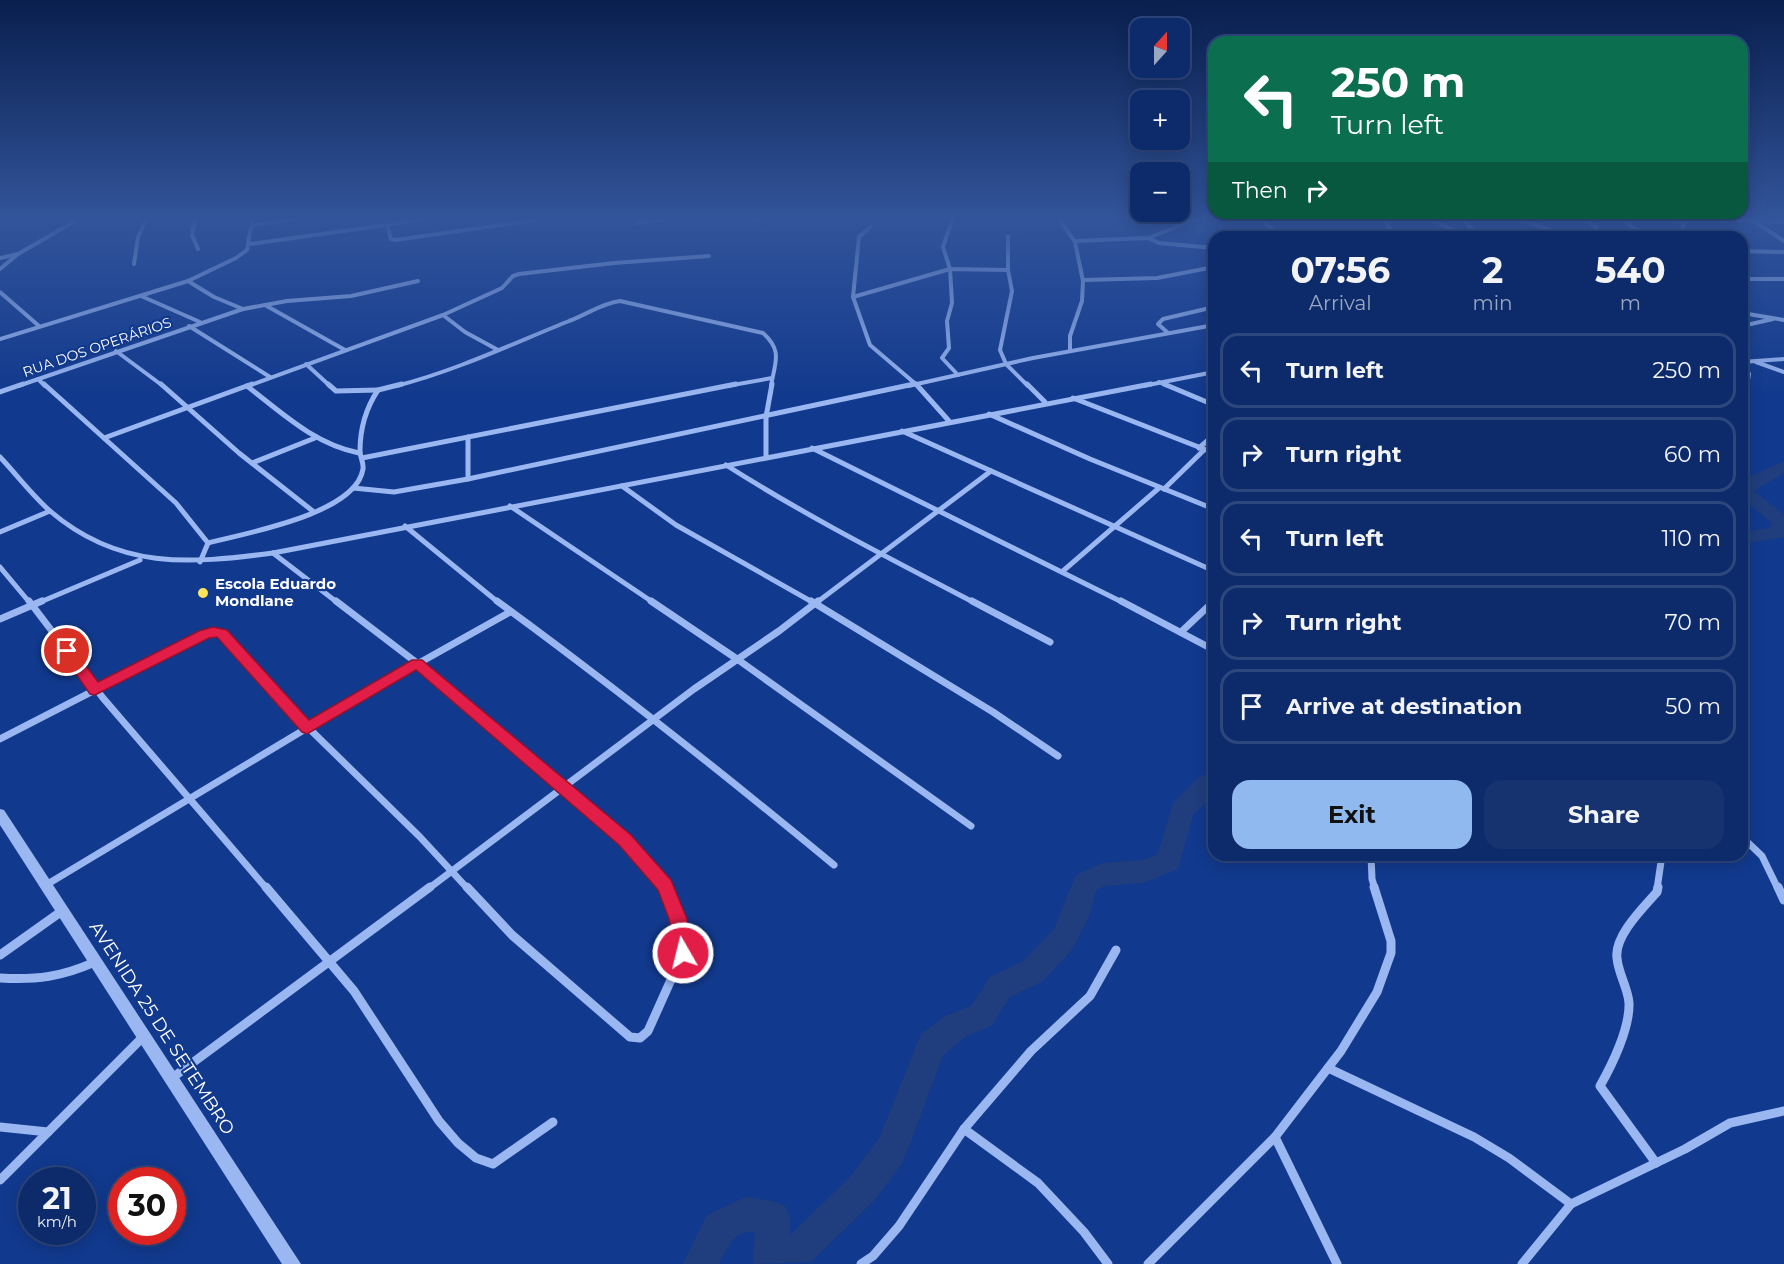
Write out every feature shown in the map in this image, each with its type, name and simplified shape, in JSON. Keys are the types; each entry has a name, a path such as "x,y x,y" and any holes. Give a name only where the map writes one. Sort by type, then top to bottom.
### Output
{"street":[{"path":"0,339 192,279"},
{"path":"105,438 443,315 502,288 510,279"},
{"path":"855,279 853,297 870,345 916,384 949,421"},
{"path":"853,297 915,279"},
{"path":"951,279 952,303 947,321 950,342 942,358 958,375"},
{"path":"1010,279 1012,291 1000,350 1006,364 1045,402"},
{"path":"1070,351 1069,332 1080,310 1083,280 1120,279"},
{"path":"1748,279 1784,279"},
{"path":"188,281 214,297 243,309"},
{"name":"RUA DOS OPERÁRIOS","path":"0,392 243,309 320,297 351,296 418,281"},
{"path":"0,292 39,326"},
{"path":"141,296 200,322"},
{"path":"306,364 336,391 378,390 424,380 583,316 609,302 620,301 701,316 759,331 777,349 766,417 766,457"},
{"path":"265,305 345,350"},
{"path":"1167,332 1158,324 1163,319 1208,308"},
{"path":"1748,314 1784,320"},
{"path":"443,315 465,332 498,350"},
{"path":"1748,325 1774,319"},
{"path":"189,326 270,377"},
{"path":"353,488 394,492 468,479 1006,364 1208,326"},
{"path":"116,351 155,379 252,463 315,512"},
{"path":"1748,362 1784,359"},
{"path":"1752,361 1784,372"},
{"path":"0,457 50,511 77,533 110,550 140,559 200,562 273,553 1045,402 1208,373"},
{"path":"39,378 176,503 208,543"},
{"path":"247,386 315,438 360,456 772,378"},
{"path":"1158,381 1208,402"},
{"path":"208,543 296,521 342,497 353,488 361,476 360,456 368,405 378,390"},
{"path":"1072,398 1208,451"},
{"path":"988,414 1161,489 1208,507"},
{"path":"902,431 1208,568"},
{"path":"468,437 468,479"},
{"path":"252,463 315,438"},
{"path":"1063,571 1161,489 1208,442"},
{"path":"812,447 939,512 1063,571 1208,647"},
{"path":"726,465 757,485 879,553 1050,642"},
{"path":"171,1078 330,964 452,873 562,786 737,659 792,622 879,553 939,512 991,471"},
{"path":"622,486 676,525 814,603 993,712 1058,756"},
{"path":"510,506 737,659 971,826"},
{"path":"0,532 50,511"},
{"path":"405,526 471,583 584,665 834,865"},
{"path":"200,562 208,543"},
{"path":"0,739 204,634 222,633 307,728 420,837 512,935 630,1038 640,1038 648,1031 683,953 678,919 665,886 625,840 562,786 417,663 273,553"},
{"path":"0,619 140,559"},
{"path":"0,567 33,604 95,690 361,1000 405,1074 435,1117 466,1150 486,1164 492,1164 553,1122"},
{"path":"1181,632 1208,607"},
{"path":"45,885 417,663 510,612"},
{"name":"AVENIDA 25 DE SETEMBRO","path":"0,814 292,1264"},
{"path":"1748,843 1762,856 1784,900"},
{"path":"1148,1264 1275,1137 1328,1068 1377,992 1391,953 1388,930 1372,879 1371,861"},
{"path":"1656,1163 1600,1086 1612,1065 1628,1015 1629,1001 1616,956 1626,927 1657,892 1661,861"},
{"path":"0,955 62,911"},
{"path":"861,1264 873,1256 898,1226 964,1129 1031,1051 1090,996 1116,950"},
{"path":"0,978 42,980 57,978 95,962"},
{"path":"0,1180 143,1037"},
{"path":"1328,1068 1474,1137 1509,1158 1571,1204"},
{"path":"1522,1264 1571,1204 1656,1163 1730,1123 1784,1111"},
{"path":"0,1127 48,1132"},
{"path":"964,1129 1038,1183 1083,1232 1108,1264"},
{"path":"1275,1137 1337,1264"}],"waterway":[{"path":"1748,487 1784,466"},
{"path":"1748,495 1782,522 1778,533 1748,537"},
{"path":"701,1264 719,1227 746,1214 773,1218 771,1264 799,1250 861,1190 891,1150 932,1045 956,1026 981,1016 1000,987 1033,971 1064,938 1075,916 1085,883 1102,875 1144,871 1169,861 1182,810 1208,784"}],"place":[{"name":"Escola Eduardo Mondlane","path":"203,593"}],"route":[{"path":"67,651 95,690 204,634 222,633 307,728 417,663 625,840 665,886 678,919 683,953"}]}
